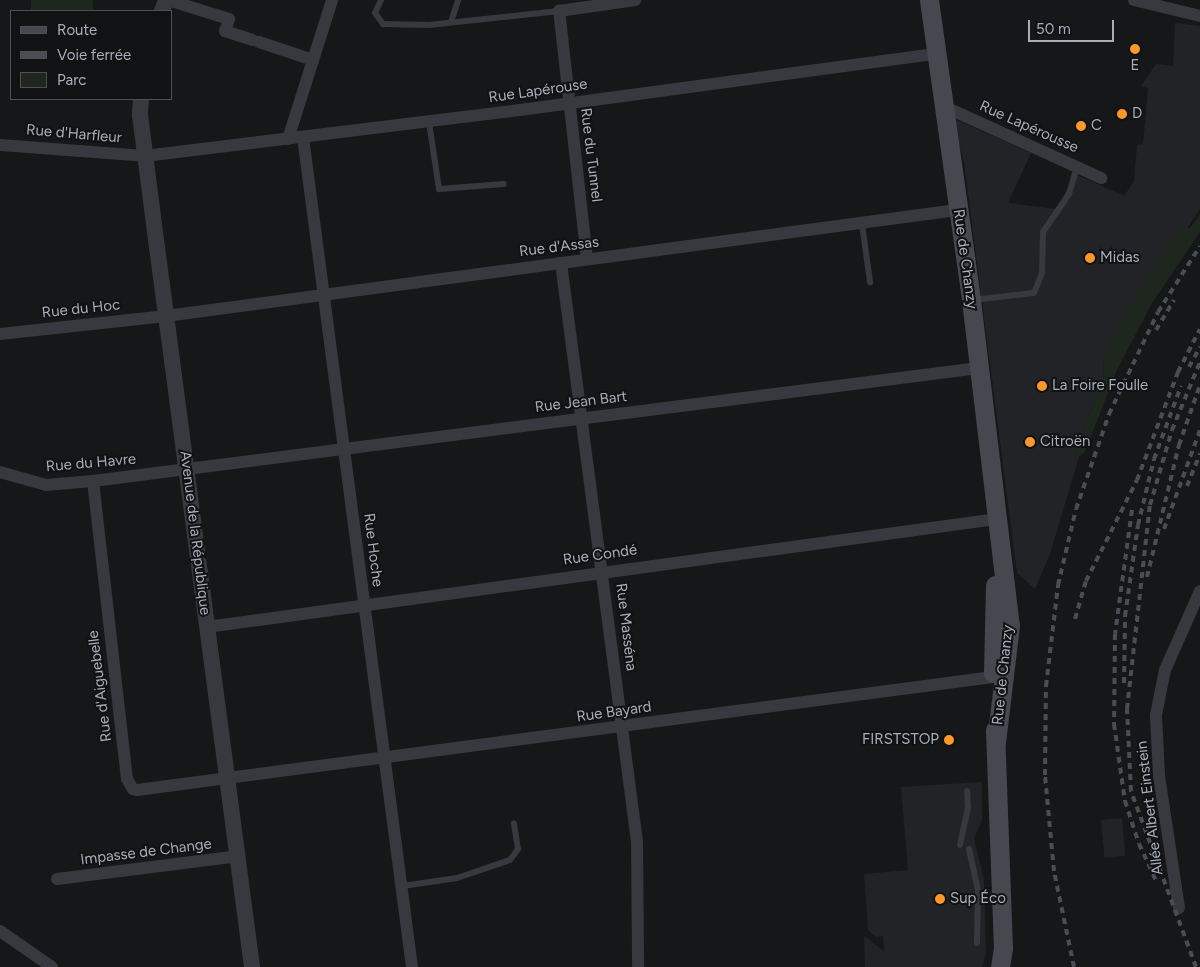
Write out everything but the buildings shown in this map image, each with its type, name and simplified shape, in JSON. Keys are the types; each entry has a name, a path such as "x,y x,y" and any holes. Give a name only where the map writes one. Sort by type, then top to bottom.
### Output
{"main road":[{"name":"Rue de Chanzy","path":"929,0 942,106 971,300 996,519 998,677 996,742 1003,948 1000,967"},
{"name":"Rue de Chanzy","path":"1003,948 1009,967"}],"street":[{"path":"167,0 229,19 225,31 313,60"},
{"path":"288,139 332,0"},
{"path":"560,10 635,0"},
{"path":"1134,0 1200,16"},
{"name":"Rue du Tunnel","path":"560,10 568,104 587,259"},
{"name":"Rue Lapérouse","path":"145,156 429,122 935,54"},
{"name":"Avenue de la République","path":"141,100 145,156 252,967"},
{"name":"Rue Lapérousse","path":"942,106 1101,178"},
{"name":"Rue Hoche","path":"303,137 322,294 412,967"},
{"name":"Rue d'Harfleur","path":"0,145 145,156"},
{"name":"Rue d'Assas","path":"166,316 957,210"},
{"name":"Rue Masséna","path":"561,263 637,842 638,967"},
{"name":"Rue du Hoc","path":"0,334 166,316"},
{"name":"Rue Jean Bart","path":"187,468 979,368"},
{"name":"Rue du Havre","path":"0,472 46,485 92,481 187,468"},
{"name":"Rue d'Aiguebelle","path":"92,481 130,786 132,789 144,790 228,780"},
{"name":"Rue Condé","path":"208,626 996,519"},
{"name":"Allée Albert Einstein","path":"1179,908 1159,775 1156,716 1165,670 1200,591"},
{"name":"Rue Bayard","path":"228,780 998,677"},
{"name":"Impasse de Change","path":"57,879 238,856"},
{"path":"0,931 52,967"}],"lane":[{"path":"381,0 375,13 383,24 451,22 560,10"},
{"path":"451,22 458,0"},
{"path":"429,122 439,189 504,184"},
{"path":"971,300 1034,293 1042,273 1043,232 1069,194 1077,166"},
{"path":"862,224 870,282"},
{"path":"960,845 968,808 967,791"},
{"path":"402,886 457,878 510,860 518,849 514,823"},
{"path":"969,849 978,890 977,942"}],"shaded area":[{"path":"1175,23 1200,26 1200,209 1103,357 1104,379 1075,448 1079,457 1050,554 1035,589 1017,573 964,162 952,118 1031,153 1008,203 1056,209 1075,174 1124,196 1134,181 1137,145 1143,144 1148,88 1141,86 1156,64 1173,66"},
{"path":"982,782 982,820 974,839 984,879 986,955 982,967 865,967 864,936 884,951 883,936 876,937 868,930 864,874 908,870 901,787"},
{"path":"1122,818 1125,856 1104,858 1101,820"}],"green space":[{"path":"31,0 93,0 93,10 31,10"},
{"path":"1200,214 1200,232 1152,303 1116,372 1085,452 1079,457 1075,448 1104,379 1103,357 1127,308 1180,228 1190,228"}],"railway":[{"path":"1074,967 1054,871 1045,775 1046,686 1058,585 1076,509 1109,414 1158,312 1200,246"},
{"path":"1156,330 1174,300"},
{"path":"1075,619 1086,581 1137,480 1178,372 1200,329"},
{"path":"1189,367 1200,347"},
{"path":"1196,967 1131,791 1127,709 1150,505 1172,430 1200,362"},
{"path":"1147,577 1179,445 1200,385"},
{"path":"1124,683 1125,616 1138,525 1154,459 1181,386"},
{"path":"1164,529 1200,430"},
{"path":"1187,486 1200,453"},
{"path":"1132,510 1115,634 1114,724 1125,801 1139,844 1157,883"}],"place":[{"name":"E","path":"1135,49"},
{"name":"D","path":"1122,114"},
{"name":"C","path":"1081,126"},
{"name":"Midas","path":"1090,258"},
{"name":"La Foire Foulle","path":"1042,386"},
{"name":"Citroën","path":"1030,442"},
{"name":"FIRSTSTOP","path":"949,740"},
{"name":"Sup Éco","path":"940,899"}]}
